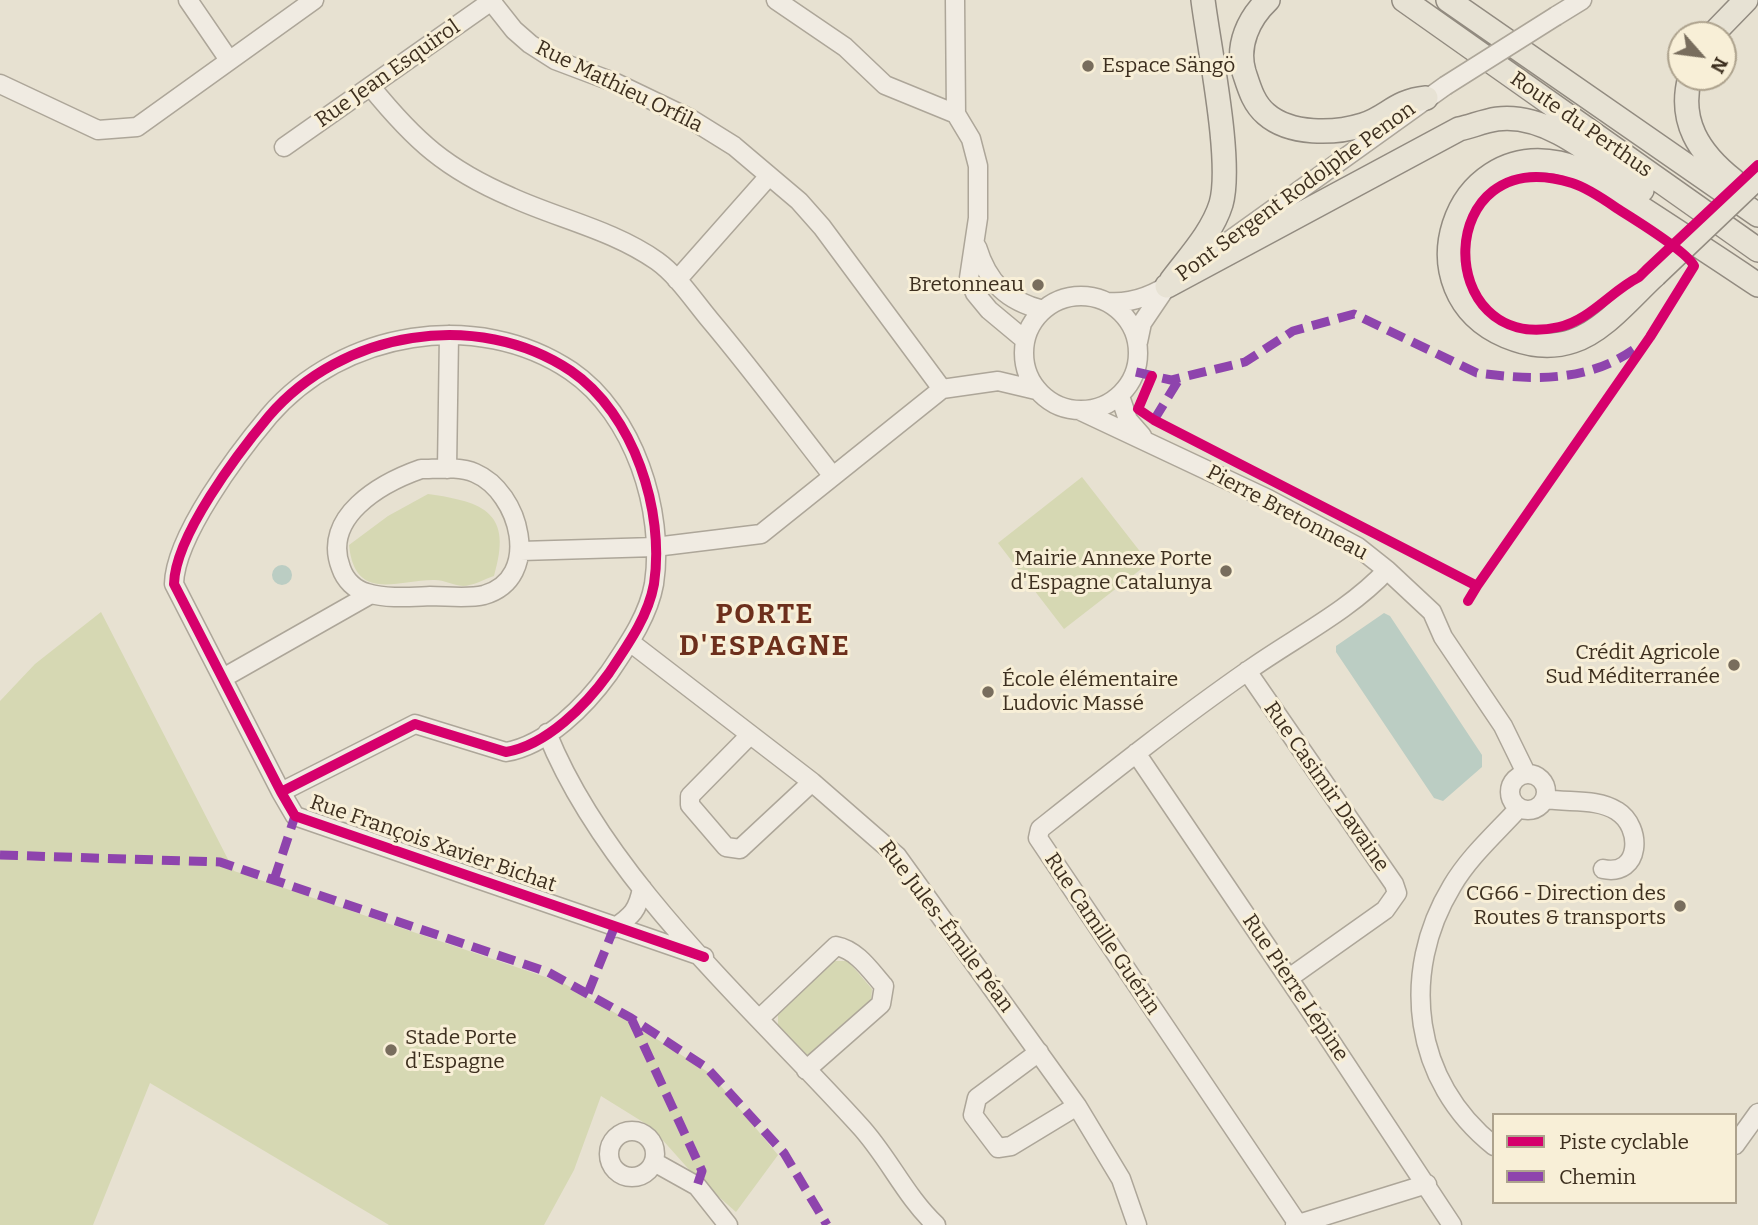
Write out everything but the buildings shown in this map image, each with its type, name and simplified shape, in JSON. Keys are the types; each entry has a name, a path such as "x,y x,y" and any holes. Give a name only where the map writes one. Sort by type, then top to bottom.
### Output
{"main road":[{"path":"1167,286 1207,231 1221,204 1225,165 1203,0"},
{"path":"1268,0 1255,12 1244,34 1241,63 1251,94 1266,114 1295,128 1333,131 1366,124 1406,100 1435,92"},
{"path":"1387,0 1515,80"},
{"name":"Route du Perthus","path":"1404,0 1758,250"},
{"name":"Route du Perthus","path":"1448,0 1758,215"},
{"path":"1726,21 1746,0"},
{"path":"1686,91 1691,134 1710,162 1758,199"},
{"path":"1167,286 1460,129 1498,119 1529,121 1561,134 1758,270"},
{"path":"1758,177 1655,275 1594,330 1574,341 1526,345 1500,333 1475,317 1462,300 1449,262 1450,237 1469,194 1483,181 1502,168 1526,162 1558,162 1609,187 1758,285"}],"street":[{"path":"188,0 229,60"},
{"path":"0,84 97,130 137,127 314,0"},
{"path":"776,0 845,47 885,85 956,114"},
{"path":"955,0 956,114 971,139 978,166 978,218 969,278 975,293 1024,349 1027,375 1036,390 1049,401 1081,411 1103,407 1119,396 1136,372 1138,342 1132,326 1122,312 1108,302 1091,296 1058,300 1043,310 1032,323 1024,349 998,381"},
{"name":"Pont Sergent Rodolphe Penon","path":"1108,302 1123,303 1139,299 1167,286 1435,92 1582,0"},
{"name":"Rue Jean Esquirol","path":"284,148 492,1"},
{"name":"Rue Mathieu Orfila","path":"492,1 514,30 555,60 616,83 689,118 734,146 769,176 822,228 942,390"},
{"path":"371,87 404,128 436,157 512,198 590,225 658,262 677,280 832,475"},
{"path":"677,280 769,176"},
{"path":"975,241 984,269 1001,292 1023,305 1043,310"},
{"name":"Pont Sergent Rodolphe Penon","path":"1138,342 1147,312 1167,286"},
{"name":"Rue François Xavier Bichat","path":"281,792 415,724 506,752 521,749 547,733 598,688 630,642 644,615 654,583 655,547 650,496 641,464 624,431 603,402 572,372 517,345 464,333 417,335 364,349 312,376 279,404 244,445 179,552 174,584 289,809 301,820 704,957"},
{"path":"447,469 449,335"},
{"path":"520,551 655,547 761,534 942,390 998,381 1036,390"},
{"name":"Pierre Bretonneau","path":"1119,396 1128,420 1144,439"},
{"name":"Pierre Bretonneau","path":"1081,411 1268,499 1358,547 1387,570 1432,612 1443,637 1503,726 1526,773"},
{"path":"421,469 475,473 501,496 518,527 520,551 510,576 498,588 482,596 382,598 359,591 344,576 335,553 341,529 357,505 388,481 421,469"},
{"name":"Rue Camille Guérin","path":"1387,570 1370,589 1247,671 1136,753 1040,828 1038,838 1296,1225 1427,1184"},
{"path":"223,677 371,594"},
{"name":"Rue Jules-Émile Péan","path":"630,642 812,782 897,856 1077,1105 1121,1180 1136,1225"},
{"name":"Rue Casimir Davaine","path":"1247,671 1394,884 1397,893 1385,910 1289,978"},
{"path":"547,733 582,799 642,888 759,1019 874,1141 919,1209 936,1225"},
{"path":"750,735 690,796 690,805 726,847 740,849 812,782"},
{"name":"Rue Pierre Lépine","path":"1136,753 1452,1225"},
{"path":"1526,773 1538,776 1546,786 1546,799 1539,808 1529,811 1518,808 1510,800 1509,788 1516,778 1526,773"},
{"path":"1546,799 1590,802 1615,809 1630,821 1635,836 1633,858 1625,867 1614,871 1603,869"},
{"path":"1492,1144 1472,1129 1448,1096 1431,1058 1418,1004 1421,964 1433,924 1451,886 1475,854 1518,808"},
{"path":"614,928 631,917 638,907 642,888"},
{"path":"759,1019 836,946 849,948 875,975 884,986 881,1004 806,1070"},
{"path":"1039,1052 977,1098 973,1115 998,1147 1010,1146 1077,1105"},
{"path":"1737,1142 1758,1113"},
{"path":"654,1162 697,1186 728,1225"}],"green space":[{"path":"1082,477 1149,563 1064,629 998,543"},
{"path":"428,494 465,501 490,514 500,538 494,576 463,586 435,580 394,584 369,582 360,575 353,563 349,545 388,516"},
{"path":"101,612 234,871 563,983 624,1018 711,1074 778,1155 736,1212 693,1174 651,1127 601,1096 574,1170 544,1225 389,1225 150,1083 93,1225 0,1225 0,701 35,664"},
{"path":"833,961 848,961 872,989 871,1001 814,1053 807,1055 778,1025 778,1015"}],"shaded area":[{"path":"282,565 289,568 292,575 289,582 282,585 275,582 272,575 275,568"},
{"path":"1384,613 1390,616 1482,755 1482,767 1443,801 1434,798 1336,652 1336,646"}],"marked path":[{"path":"1136,372 1171,380 1245,362 1293,331 1354,314 1477,373 1519,377 1579,373 1598,368 1636,348"},
{"path":"1154,420 1181,376"},
{"path":"274,880 295,816"},
{"path":"0,855 220,862 548,972 631,1018 707,1068 784,1153 827,1225"},
{"path":"588,993 614,928"},
{"path":"632,1020 702,1171 697,1186"}],"cycle path":[{"path":"1477,586 1650,337 1694,266 1690,260 1682,253 1672,244 1596,195 1572,183 1526,178 1493,191 1473,217 1465,249 1470,283 1488,311 1517,327 1559,327 1591,312 1639,277 1646,270 1758,165"},
{"path":"281,792 415,724 506,752 521,748 551,732 589,698 636,631 651,596 656,556 655,526 640,466 628,438 612,412 593,390 571,371 534,351 494,340 453,335 412,338 372,348 334,364 299,387 269,416 241,451 196,520 177,565 174,584 281,792 295,816 704,957"},
{"path":"1152,376 1138,409 1154,420 1477,586 1468,601"}],"place":[{"name":"Espace Sängö","path":"1088,66"},
{"name":"Bretonneau","path":"1038,285"},
{"name":"Mairie Annexe Porte d'Espagne Catalunya","path":"1226,571"},
{"name":"Crédit Agricole Sud Méditerranée","path":"1734,665"},
{"name":"École élémentaire Ludovic Massé","path":"988,692"},
{"name":"CG66 - Direction des Routes & transports","path":"1680,906"},
{"name":"Stade Porte d'Espagne","path":"391,1050"}],"district":[{"name":"PORTE D'ESPAGNE","path":"765,631"}]}
